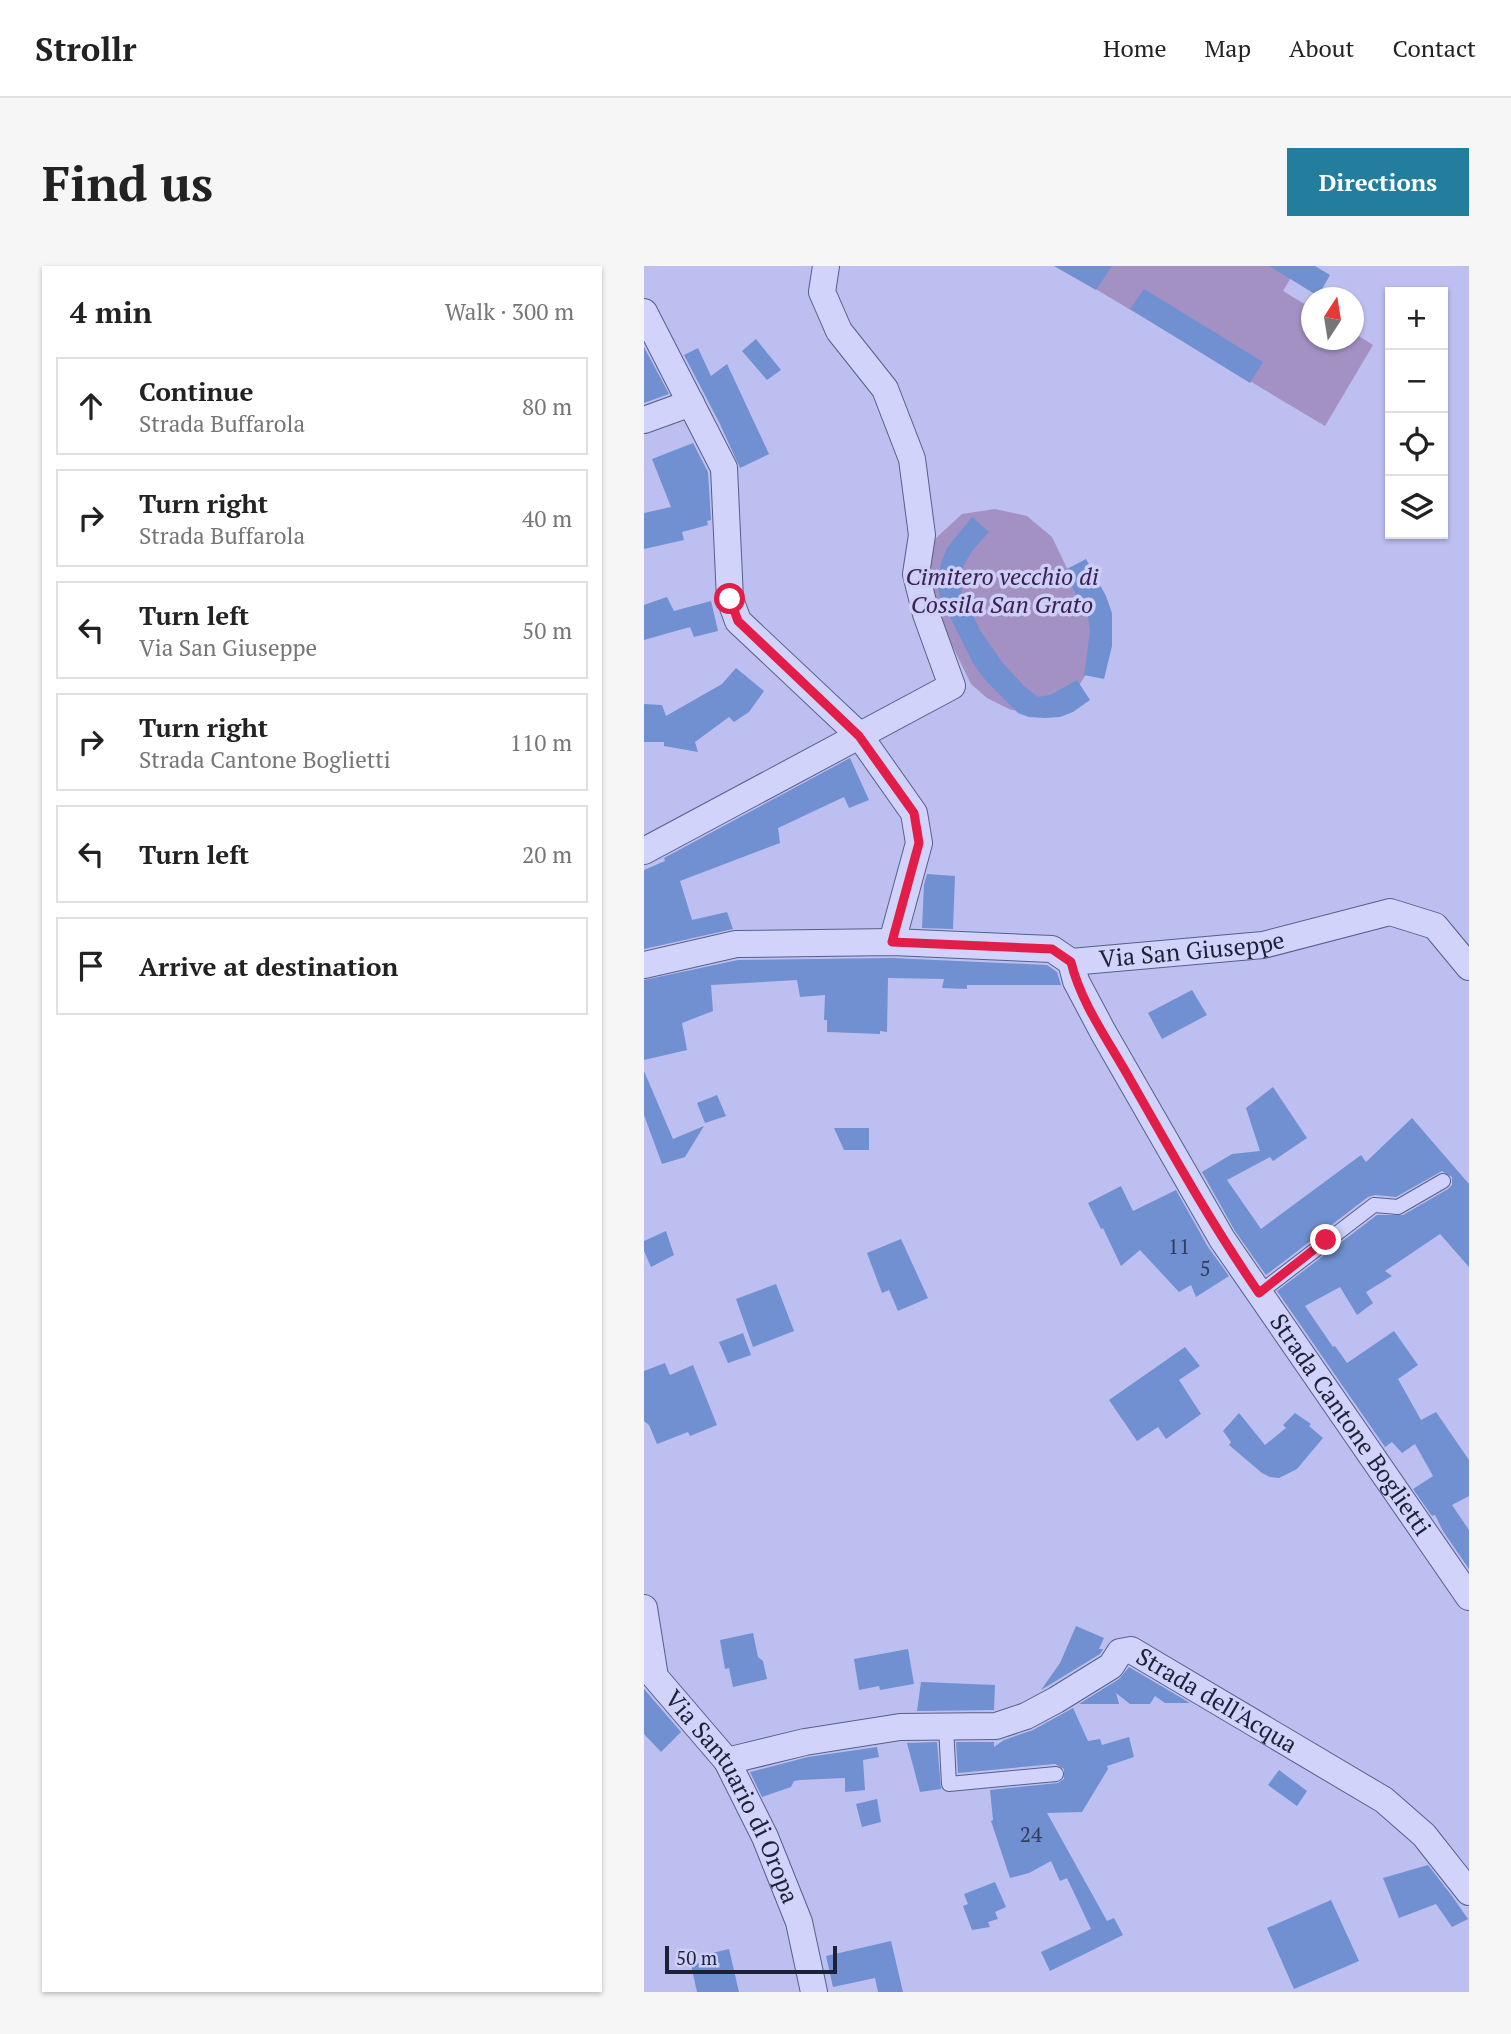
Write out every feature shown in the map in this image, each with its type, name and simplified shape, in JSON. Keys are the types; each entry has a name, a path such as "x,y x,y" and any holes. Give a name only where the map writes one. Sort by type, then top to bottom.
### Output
{"street":[{"path":"644,851 953,686 926,614 916,574 922,535 912,459 885,389 839,331 822,292 826,266"},
{"path":"644,312 724,468 730,599 738,621 859,736 914,813 919,843 892,942"},
{"path":"644,420 691,403"},
{"name":"Via San Giuseppe","path":"644,965 736,944 892,942 1052,949 1071,962 1263,945 1390,912 1435,926 1469,967"},
{"name":"Strada Cantone Boglietti","path":"1071,962 1076,981 1103,1032 1222,1240 1469,1597"},
{"name":"Via Santuario di Oropa","path":"644,1608 649,1675 727,1761 765,1837 799,1922 814,1992"},
{"name":"Strada dell'Acqua","path":"727,1761 805,1742 900,1727 996,1726 1026,1716 1111,1666 1120,1652 1131,1650 1384,1800 1424,1835 1469,1892"}],"lane":[{"path":"1259,1293 1374,1205 1398,1207 1443,1181"},
{"path":"946,1727 949,1784 1056,1774"}],"green space":[{"path":"1057,266 1298,266 1283,291 1301,302 1301,350 1364,350 1364,339 1373,345 1325,426"},
{"name":"Cimitero vecchio di Cossila San Grato","path":"995,509 1027,516 1052,537 1089,614 1097,640 1089,670 1074,693 1034,712 1011,710 987,698 971,684 928,596 927,568 936,538 962,514"}],"building":[{"path":"1054,266 1112,266 1096,290"},
{"path":"1269,266 1315,266 1330,275 1323,287 1303,287"},
{"path":"1144,289 1263,362 1250,383 1130,309"},
{"path":"756,339 781,370 767,380 742,351"},
{"path":"644,347 669,394 644,403"},
{"path":"698,348 711,376 727,364 769,454 740,468 684,355"},
{"path":"693,443 708,472 711,520 707,521 708,525 682,532 684,540 644,549 644,513 671,507 652,459"},
{"path":"972,517 989,532 972,551 964,565 961,579 962,592 980,630 1002,662 1038,697 1050,695 1077,680 1090,700 1073,712 1060,717 1045,718 1018,713 986,681 973,663 940,597 937,583 947,548"},
{"path":"1086,559 1112,613 1112,646 1104,679 1084,675 1090,631 1088,616 1063,571"},
{"path":"667,597 674,611 711,601 718,631 694,637 690,627 644,640 644,605"},
{"path":"736,668 764,691 749,712 734,722 729,717 695,742 698,752 664,746 664,742 644,742 644,704 662,705 666,716 722,684"},
{"path":"850,758 869,800 849,808 844,797 778,828 780,843 680,881 692,920 727,912 733,929 644,949 644,870 665,861 664,858"},
{"path":"927,874 955,876 953,929 922,928"},
{"path":"892,958 1047,965 1057,972 1061,985 967,985 967,989 942,988 944,979 888,978 887,1032 880,1031 880,1034 827,1032 827,1020 824,1020 825,995 800,997 797,980 711,985 713,1011 682,1023 687,1050 644,1060 644,980 738,960"},
{"path":"1192,990 1207,1015 1162,1039 1148,1013"},
{"path":"644,1071 673,1139 704,1126 685,1157 662,1164 644,1115"},
{"path":"1273,1087 1307,1138 1273,1161 1270,1157 1227,1180 1261,1229 1361,1155 1366,1162 1412,1118 1469,1184 1469,1267 1440,1234 1385,1271 1392,1276 1366,1292 1373,1303 1357,1315 1340,1287 1305,1306 1347,1363 1394,1331 1418,1365 1398,1379 1421,1420 1436,1412 1469,1460 1469,1496 1452,1505 1469,1530 1469,1569 1435,1515 1432,1516 1413,1489 1433,1476 1415,1444 1402,1453 1392,1442 1385,1447 1277,1291 1377,1215 1403,1215 1448,1189 1452,1185 1452,1177 1442,1171 1396,1197 1368,1197 1266,1275 1235,1231 1202,1172 1232,1154 1260,1151 1246,1108"},
{"path":"717,1095 726,1116 705,1123 697,1103"},
{"path":"834,1128 869,1128 869,1150 844,1150"},
{"path":"1121,1186 1133,1211 1176,1190 1208,1247 1229,1276 1196,1297 1191,1285 1179,1292 1140,1250 1121,1266 1088,1203"},
{"path":"666,1231 674,1255 651,1267 644,1251 644,1241"},
{"path":"901,1239 928,1298 898,1311 889,1290 882,1293 867,1253"},
{"path":"776,1284 794,1331 753,1347 736,1299"},
{"path":"743,1333 751,1355 728,1363 719,1342"},
{"path":"1185,1347 1200,1366 1179,1380 1201,1414 1166,1439 1158,1427 1137,1441 1109,1400"},
{"path":"665,1363 670,1375 693,1365 717,1425 690,1436 688,1432 657,1444 649,1425 644,1421 644,1371"},
{"path":"1239,1413 1265,1445 1286,1428 1283,1425 1295,1413 1311,1424 1309,1426 1323,1438 1297,1469 1279,1478 1270,1477 1229,1445 1231,1442 1223,1431"},
{"path":"1076,1626 1104,1638 1099,1649 1103,1649 1100,1654 1041,1690 1060,1663"},
{"path":"753,1633 758,1657 763,1661 767,1679 733,1687 729,1668 725,1669 720,1640"},
{"path":"908,1649 914,1684 880,1690 879,1686 859,1690 854,1659"},
{"path":"1129,1667 1190,1703 1165,1703 1155,1696 1150,1704 1130,1704 1116,1693 1119,1704 1079,1704 1119,1679"},
{"path":"921,1682 995,1685 994,1710 917,1711"},
{"path":"644,1689 681,1732 661,1752 644,1734"},
{"path":"1073,1708 1088,1741 1100,1739 1102,1745 1129,1737 1134,1757 1107,1766 1108,1769 1082,1812 1047,1813 1107,1921 1114,1918 1123,1935 1050,1971 1041,1952 1091,1929 1067,1878 1060,1881 1051,1861 1029,1873 1010,1878 991,1821 990,1790 1058,1783 1064,1779 1064,1769 1055,1764 958,1773 956,1742 994,1742 994,1747"},
{"path":"937,1742 941,1789 920,1792 907,1743"},
{"path":"877,1747 879,1757 863,1760 865,1790 845,1792 845,1778 800,1780 794,1781 791,1787 762,1797 750,1772 808,1757"},
{"path":"1279,1770 1307,1791 1297,1806 1268,1785"},
{"path":"877,1799 881,1822 862,1827 856,1804"},
{"path":"1428,1865 1468,1919 1452,1927 1436,1904 1399,1918 1383,1878"},
{"path":"995,1882 1006,1907 995,1912 998,1919 988,1922 990,1927 972,1930 963,1906 968,1904 964,1894"},
{"path":"1331,1900 1359,1961 1294,1989 1267,1928"},
{"path":"891,1941 903,1992 878,1992 875,1978 833,1987 826,1956"},
{"path":"729,1949 739,1992 697,1992 691,1965 713,1960 712,1953"}],"route":[{"path":"730,599 738,621 859,736 914,813 919,843 892,942 1052,949 1071,962 1076,981 1103,1032 1222,1240 1259,1293 1326,1240"}]}
